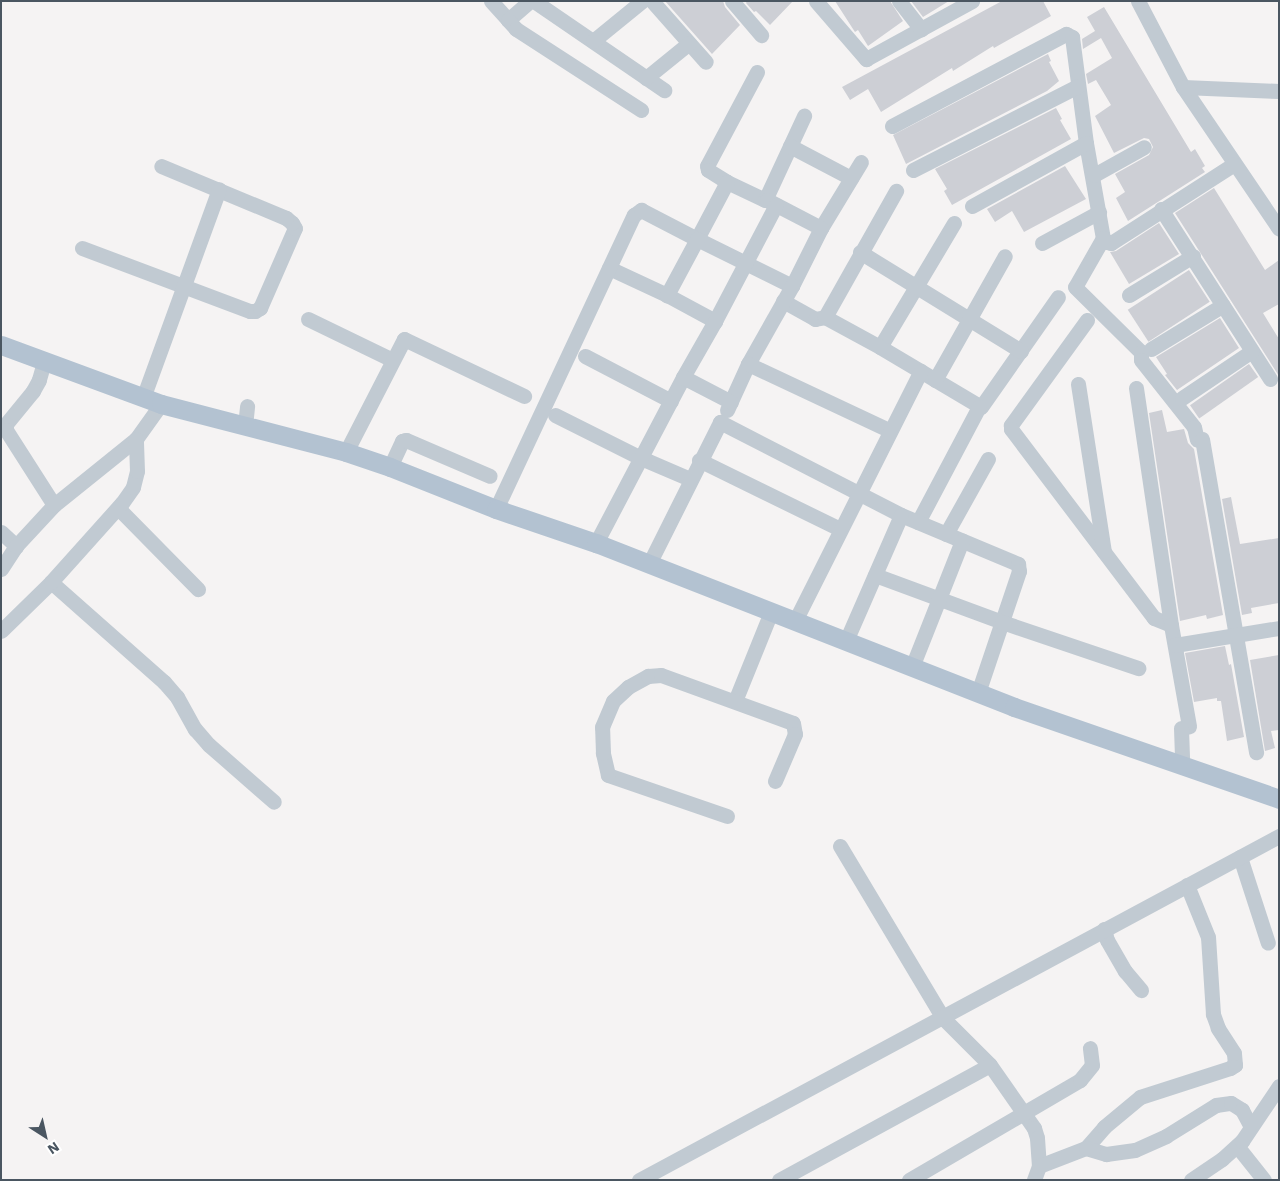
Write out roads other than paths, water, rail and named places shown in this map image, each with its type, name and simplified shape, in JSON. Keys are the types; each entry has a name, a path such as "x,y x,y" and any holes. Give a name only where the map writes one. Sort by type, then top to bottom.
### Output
{"main road":[{"path":"1,344 44,362 161,404 346,452 390,467 496,509 649,564 978,693 1182,766 1279,798"}],"street":[{"path":"491,1 516,28 641,110"},
{"path":"508,20 530,1"},
{"path":"534,1 664,90"},
{"path":"593,41 642,1"},
{"path":"652,1 706,62"},
{"path":"732,1 761,35"},
{"path":"816,1 866,58 972,1"},
{"path":"899,1 921,29"},
{"path":"1137,2 1183,86 1279,229"},
{"path":"892,126 1066,34 1072,37 1086,143 1094,175 1103,238 1106,242 1111,243 1234,164"},
{"path":"646,78 689,43"},
{"path":"757,72 707,166 708,170 727,182 821,228"},
{"path":"912,170 1078,86"},
{"path":"1183,86 1279,91"},
{"path":"596,544 683,376 715,321 770,202 790,146 804,116"},
{"path":"972,206 1086,143"},
{"path":"790,146 852,178"},
{"path":"1094,175 1144,147"},
{"path":"649,564 699,460 731,402 748,364 792,286 821,228 861,162"},
{"path":"82,248 183,288 255,311 264,304 295,228 286,218 161,166"},
{"path":"667,295 727,182"},
{"path":"143,398 219,189"},
{"path":"825,317 896,191"},
{"path":"1162,209 1270,380"},
{"path":"496,509 634,216 641,210 792,286"},
{"path":"1042,243 1099,212"},
{"path":"880,347 954,224"},
{"path":"1103,238 1074,287 1141,352 1140,360 1194,427 1200,439 1256,752"},
{"path":"860,252 1021,351"},
{"path":"935,380 1005,256"},
{"path":"1129,295 1193,256"},
{"path":"609,268 667,295 715,321"},
{"path":"918,522 979,407 984,406 1058,297"},
{"path":"783,301 815,319 825,317 880,347 979,407"},
{"path":"1151,349 1223,305"},
{"path":"308,319 392,360"},
{"path":"1088,320 1011,425 1011,429 1154,618 1171,625"},
{"path":"346,452 402,340 406,339 524,396"},
{"path":"1182,398 1252,351"},
{"path":"585,356 671,401"},
{"path":"44,362 39,380 33,391 6,424 6,430 54,505"},
{"path":"748,364 889,430"},
{"path":"795,621 889,430 921,371"},
{"path":"683,376 731,402"},
{"path":"1078,384 1104,552"},
{"path":"1136,388 1175,645 1185,727 1182,766"},
{"path":"1,569 16,546 54,505 136,438 161,404"},
{"path":"245,426 247,406"},
{"path":"555,415 641,458 690,479"},
{"path":"720,422 901,515 1018,564 1019,567 1002,622 978,693"},
{"path":"1,631 51,582 118,508 133,487 137,471 136,438"},
{"path":"390,467 402,442 406,440 490,476"},
{"path":"946,534 988,459"},
{"path":"699,460 840,529"},
{"path":"118,508 198,589"},
{"path":"846,641 901,515"},
{"path":"1,532 16,546"},
{"path":"912,667 962,541"},
{"path":"875,575 1002,622 1138,668"},
{"path":"51,582 164,682 177,697 196,729 209,745 274,802"},
{"path":"736,701 771,612"},
{"path":"1175,645 1279,628"},
{"path":"727,816 611,778 606,771 602,727 613,700 628,687 648,676 661,675 792,723 795,728 795,734 775,781"},
{"path":"639,1180 1279,836"},
{"path":"840,846 943,1018 990,1065 1034,1128 1037,1138 1037,1173 1086,1148 1104,1127 1140,1097 1230,1068 1235,1064 1234,1053 1218,1028 1213,1014 1208,937 1187,885"},
{"path":"1240,857 1268,943"},
{"path":"1104,929 1107,940 1125,971 1141,990"},
{"path":"909,1180 1080,1080 1092,1065 1090,1048"},
{"path":"779,1180 990,1065"},
{"path":"1192,1180 1237,1146 1279,1086"},
{"path":"1086,1148 1106,1154 1134,1150 1166,1136 1216,1105 1231,1103 1242,1110 1251,1128"},
{"path":"1237,1146 1264,1180"}]}
